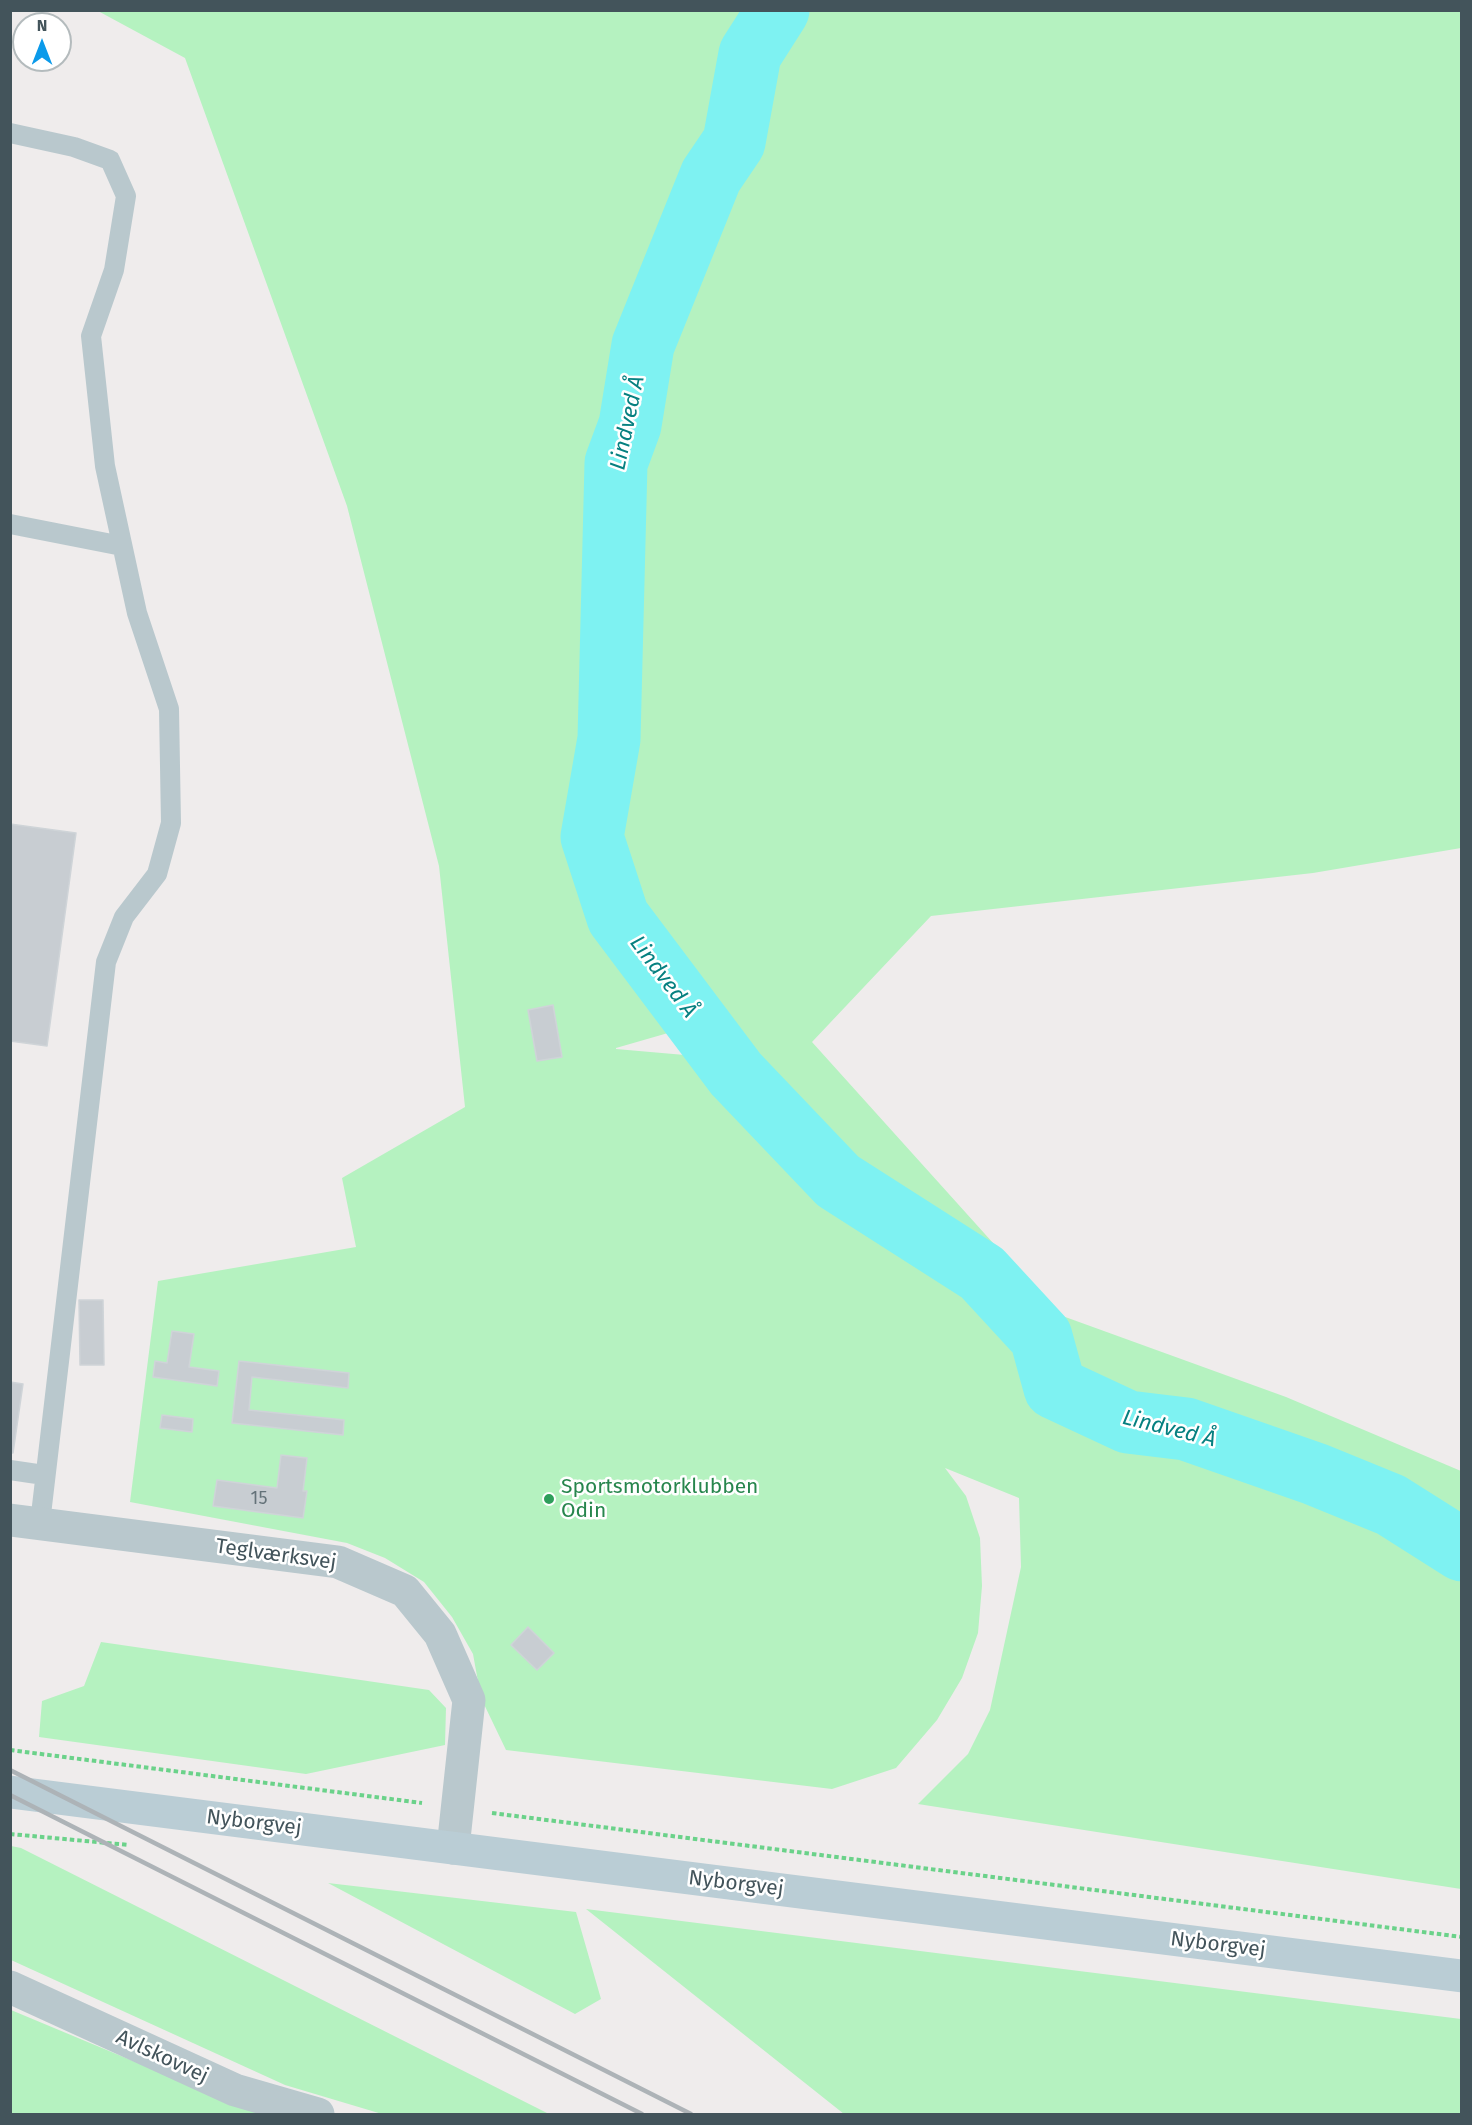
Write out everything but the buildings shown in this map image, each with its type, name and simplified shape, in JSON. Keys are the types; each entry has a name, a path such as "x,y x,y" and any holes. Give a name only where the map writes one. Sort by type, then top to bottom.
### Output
{"main road":[{"name":"Nyborgvej","path":"10,1792 1461,1976"}],"street":[{"name":"Teglværksvej","path":"25,1522 338,1562 405,1591 440,1634 469,1700 453,1848"},
{"name":"Avlskovvej","path":"10,1987 235,2090 318,2115"}],"lane":[{"path":"10,133 74,147 110,160 126,196 114,270 91,336 105,466 137,613 169,709 171,823 158,874 124,917 106,962 44,1475 25,1522"},
{"path":"10,525 122,546"},
{"path":"10,1470 44,1475"}],"path":[{"path":"10,1750 1461,1937"}],"green space":[{"path":"98,11 1461,11 1461,848 1313,873 931,916 812,1042 1057,1314 1286,1397 1461,1471 1461,1889 918,1804 968,1754 990,1710 1021,1567 1019,1498 945,1468 966,1496 980,1538 982,1586 978,1633 962,1678 937,1720 896,1768 832,1789 506,1750 481,1698 473,1654 452,1617 424,1582 385,1558 347,1543 130,1502 158,1281 356,1247 342,1178 465,1107 439,866 347,506 185,58","holes":["727,1016 765,1062 616,1049 616,1048"]},
{"path":"101,1642 429,1690 446,1708 445,1745 306,1774 39,1737 42,1701 84,1686"},
{"path":"11,1846 21,1848 549,2114 382,2114 285,2085 11,1960"},
{"path":"328,1883 576,1912 601,1999 575,2014"},
{"path":"586,1909 1461,2019 1461,2114 844,2114"},
{"path":"11,2010 260,2114 11,2114"}],"waterway":[{"name":"Lindved Å","path":"778,10 750,54 734,142 711,176 643,345 630,425 616,463 609,739 592,837 618,917 736,1074 838,1181 982,1273 1041,1337 1055,1388 1128,1422 1186,1429 1315,1474 1391,1505 1462,1550"}],"railway":[{"path":"10,1770 691,2114"},
{"path":"10,1795 642,2114"}],"place":[{"name":"Sportsmotorklubben Odin","path":"549,1499"}]}
